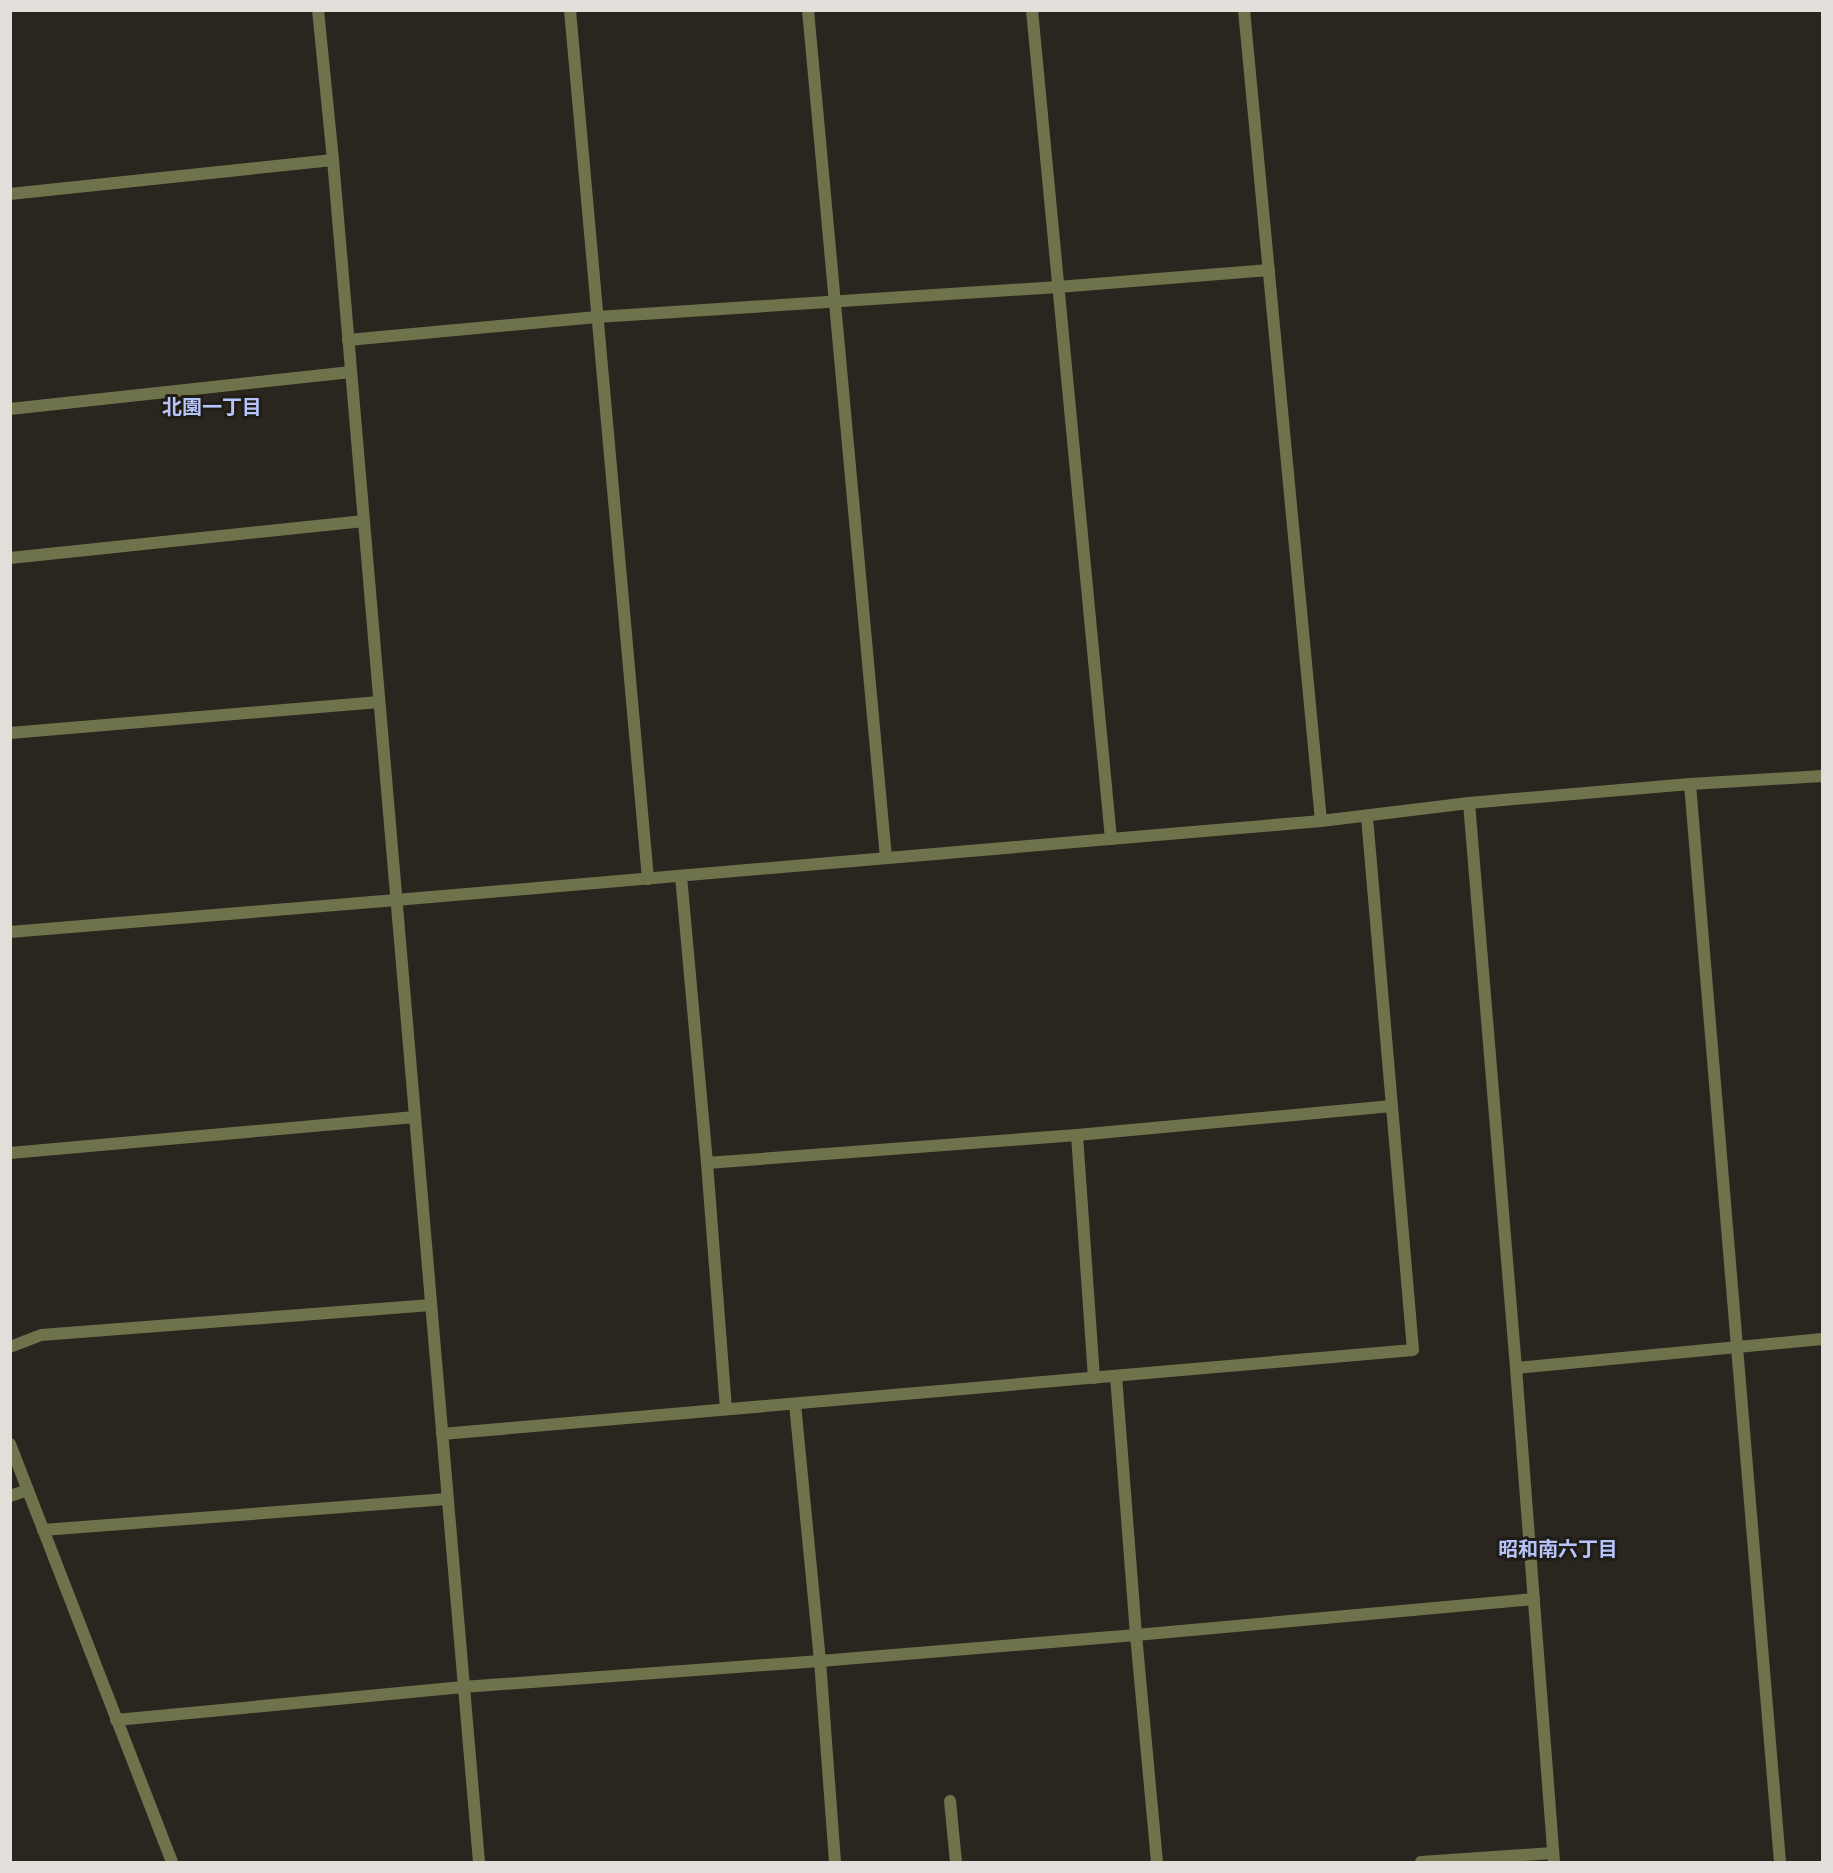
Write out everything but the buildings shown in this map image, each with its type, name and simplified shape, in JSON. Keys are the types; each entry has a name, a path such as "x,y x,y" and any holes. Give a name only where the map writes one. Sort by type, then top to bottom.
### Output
{"street":[{"path":"318,10 333,160 479,1863"},
{"path":"570,10 648,879"},
{"path":"808,10 886,858"},
{"path":"1032,10 1111,839"},
{"path":"1244,10 1322,821"},
{"path":"10,194 333,160"},
{"path":"348,340 597,317 1058,287 1269,270"},
{"path":"10,410 351,372"},
{"path":"10,558 364,521"},
{"path":"10,733 379,702"},
{"path":"10,932 1322,821 1469,803 1690,784 1822,776"},
{"path":"1690,784 1780,1863"},
{"path":"1421,1863 1554,1858 1469,803"},
{"path":"442,1434 1413,1350 1367,817"},
{"path":"681,876 707,1162 726,1409"},
{"path":"707,1162 1077,1135 1392,1106"},
{"path":"10,1153 415,1117"},
{"path":"1077,1135 1094,1378"},
{"path":"10,1347 41,1335 431,1305"},
{"path":"1516,1368 1822,1339"},
{"path":"1116,1376 1157,1863"},
{"path":"795,1404 820,1661 835,1863"},
{"path":"10,1444 172,1863"},
{"path":"10,1497 28,1490"},
{"path":"43,1530 447,1499"},
{"path":"116,1720 464,1687 820,1661 1534,1599"},
{"path":"951,1801 956,1863"}],"district":[{"name":"北園一丁目","path":"212,407"},
{"name":"昭和南六丁目","path":"1558,1549"}]}
